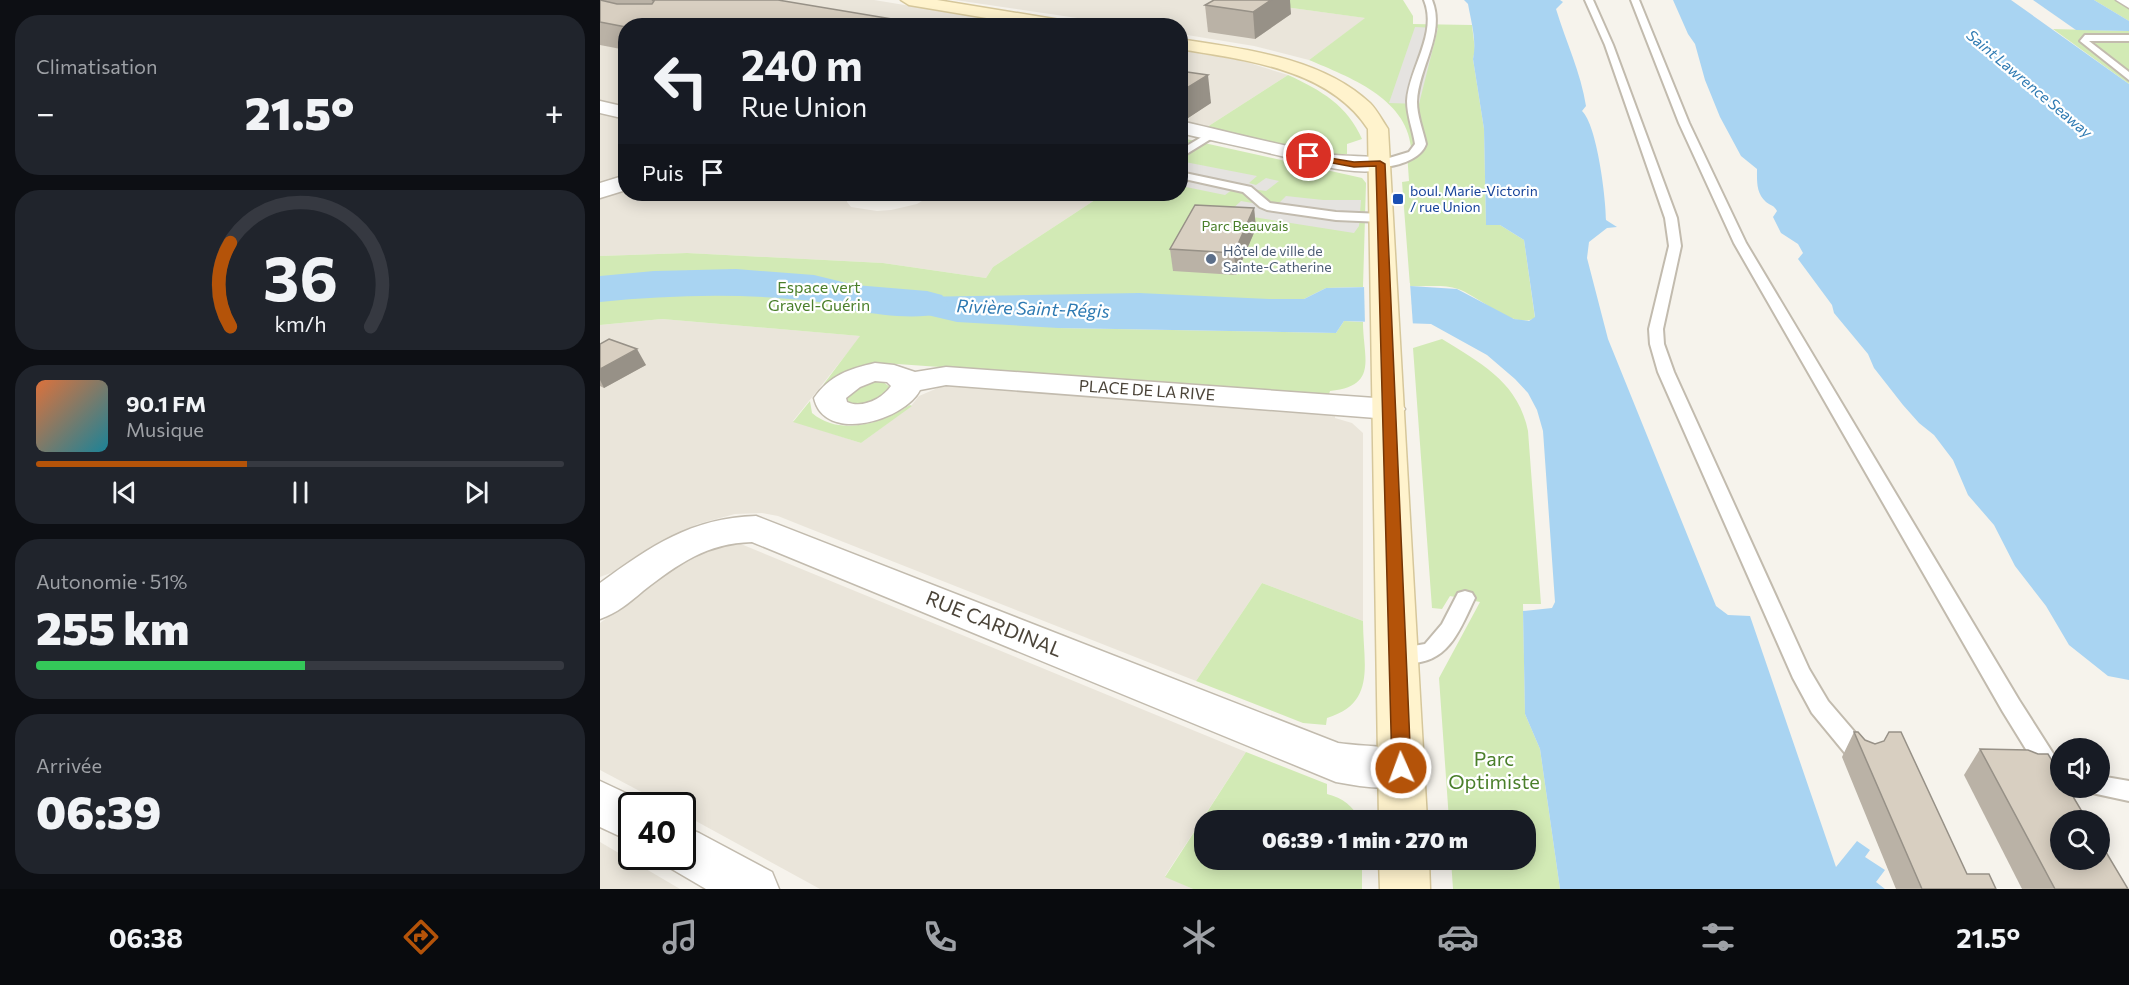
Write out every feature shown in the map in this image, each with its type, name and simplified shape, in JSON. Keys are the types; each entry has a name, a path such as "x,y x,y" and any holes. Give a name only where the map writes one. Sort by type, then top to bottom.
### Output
{"street":[{"path":"2124,0 2129,3"},
{"path":"920,1 1019,18"},
{"path":"1188,45 1268,60 1306,73 1337,88 1356,101 1375,122 1380,136 1403,810"},
{"path":"600,107 618,111"},
{"path":"1188,129 1335,162 1361,165 1380,164"},
{"path":"600,191 618,185"},
{"name":"PLACE DE LA RIVE","path":"907,384 932,377 946,376 1389,409"},
{"name":"RUE CARDINAL","path":"600,604 695,539 719,530 756,529 1336,762 1362,767 1401,768"},
{"path":"600,802 618,812"},
{"path":"696,857 754,889"},
{"path":"1404,870 1405,889"}],"lane":[{"path":"1380,164 1412,156 1419,147 1420,136 1412,110 1412,100 1431,30 1433,12 1428,0"},
{"path":"1589,0 1609,45 1671,218 1674,254 1656,329 1657,344 1666,372 1800,672 1820,707 1862,757"},
{"path":"1635,0 1649,39 1716,196 1740,243 2005,696 2050,768"},
{"path":"2129,38 2094,36 2085,38 2084,41 2129,76"},
{"path":"1188,150 1210,135"},
{"path":"1188,177 1247,189 1254,193 1261,204 1267,206 1336,216 1383,218"},
{"path":"1397,656 1418,655 1431,650 1439,643 1465,598"},
{"path":"2021,767 2050,781"},
{"path":"2110,787 2129,791"}],"shaded area":[{"path":"600,0 874,0 985,18 652,18"},
{"path":"955,0 1233,0 1366,18 1309,60 1254,46 1188,35 1188,18 1077,18"},
{"path":"600,25 618,29 618,106 600,102"},
{"path":"1415,27 1438,28 1419,104 1389,103"},
{"path":"1188,51 1243,61 1288,75 1204,129 1188,125"},
{"path":"600,113 618,117 618,180 600,186"},
{"path":"1188,163 1257,176 1249,183 1256,185 1266,178 1279,181 1266,191 1236,187 1225,195 1188,187"},
{"path":"618,189 618,201 847,201 851,207 877,211 891,210 922,201 1093,201 993,267 986,278 883,263 687,253 600,256 600,195"},
{"path":"1286,196 1323,200 1361,200 1359,226 1354,233 1228,213 1241,201 1275,207"},
{"path":"662,319 861,336 793,421 861,443 911,406 919,396 940,387 951,386 1335,414 1335,418 1352,423 1363,433 1363,621 1262,583 1196,681 778,516 762,513 735,514 698,524 665,540 621,569 600,577 600,325"},
{"path":"736,542 1246,752 1208,810 1194,810 1194,832 1165,876 1193,889 820,889 696,821 696,792 641,792 600,770 600,623 685,560 707,548"},
{"path":"600,842 618,853 618,870 648,870 680,889 600,889"}],"green space":[{"path":"1233,0 1403,0 1413,16 1413,24 1472,25 1475,50 1473,59 1484,129 1486,225 1500,225 1524,240 1535,318 1517,320 1453,287 1410,286 1402,182 1409,181 1407,152 1411,147 1407,130 1399,115 1373,92 1358,82 1309,60 1365,18"},
{"path":"2094,0 2129,0 2129,21"},
{"path":"2053,29 2129,31 2129,84"},
{"path":"1288,75 1322,93 1349,117 1362,139 1347,144 1347,154 1334,155 1204,129"},
{"path":"1188,139 1362,178 1366,183 1363,287 1326,288 1304,299 1269,299 1058,328 1336,333 1344,321 1363,322 1365,368 1356,383 1330,391 1329,394 883,363 848,370 823,385 860,336 662,319 600,325 600,256 687,253 883,263 986,278 993,267 1093,201 1188,201"},
{"name":"Parc Optimiste","path":"1442,339 1484,366 1507,387 1516,399 1528,431 1541,604 1523,604 1525,714 1540,749 1560,889 1453,889 1452,870 1536,870 1536,810 1448,810 1439,678 1480,602 1450,596 1442,609 1432,608 1413,348"},
{"path":"871,381 883,382 890,387 883,399 860,405 846,400 847,392"},
{"path":"810,401 812,413 823,420 848,426 875,422 912,406 861,443 793,422"},
{"path":"1262,583 1363,621 1365,667 1360,692 1354,703 1327,718 1326,725 1303,723 1196,681"},
{"path":"1246,752 1327,784 1327,794 1347,803 1353,810 1208,810"},
{"path":"1194,832 1194,870 1362,870 1362,889 1193,889 1165,877"}],"water":[{"path":"1464,0 1560,0 1563,2 1556,9 1581,82 1586,106 1582,111 1592,131 1596,146 1606,220 1617,227 1607,228 1589,242 1587,258 1608,339 1716,606 1728,615 1750,616 1836,867 1857,841 1870,850 1865,857 1885,870 1876,882 1885,889 1560,889 1540,749 1525,714 1523,611 1552,608 1555,602 1543,431 1537,410 1528,393 1487,355 1431,324 1344,321 1336,333 1058,328 957,322 855,298 1139,293 1304,299 1326,288 1410,286 1457,289 1514,319 1529,321 1535,317 1524,240 1500,225 1486,225 1484,129 1473,59 1473,31 1468,4"},
{"name":"Saint Lawrence Seaway","path":"1673,0 2011,0 2129,84 2129,680 2108,676 2069,645 2046,606 2015,566 1994,525 1968,495 1953,460 1934,435 1919,423 1903,405 1874,368 1868,354 1834,313 1832,305 1798,259 1803,253 1798,244 1781,233 1773,217 1777,211 1760,195 1757,169 1741,156 1720,117 1705,80 1695,44"},
{"path":"2033,0 2094,0 2129,21 2129,31 2076,30"}],"pier":[{"path":"1410,283 1413,326 1365,325 1364,284"}],"building":[{"path":"600,0 617,4 652,4 654,1 652,0 778,0 886,18 618,18 618,25 600,22"},
{"path":"1214,0 1271,0 1253,12 1205,5"},
{"path":"1188,72 1208,75 1188,87"},
{"path":"1195,205 1254,208 1234,253 1170,249"},
{"path":"609,339 637,349 600,369 600,344"},
{"path":"1854,732 1858,732 1865,740 1875,744 1884,741 1889,732 1901,732 1967,874 1989,874 1996,889 1922,889"},
{"path":"1980,749 2028,750 2038,754 2048,754 2050,757 2050,798 2074,798 2081,810 2050,810 2050,870 2110,870 2110,859 2128,889 2055,889"}],"waterway":[{"name":"Rivière Saint-Régis","path":"600,289 654,284 736,282 814,288 855,298 927,304"}],"place":[{"name":"boul. Marie-Victorin / rue Union","path":"1398,199"},
{"name":"Hôtel de ville de Sainte-Catherine","path":"1211,259"}],"route":[{"path":"1309,156 1335,162 1380,164 1401,768"}],"park label":[{"name":"Parc Beauvais","path":"1245,226"},
{"name":"Espace vert Gravel-Guérin","path":"819,296"}]}
